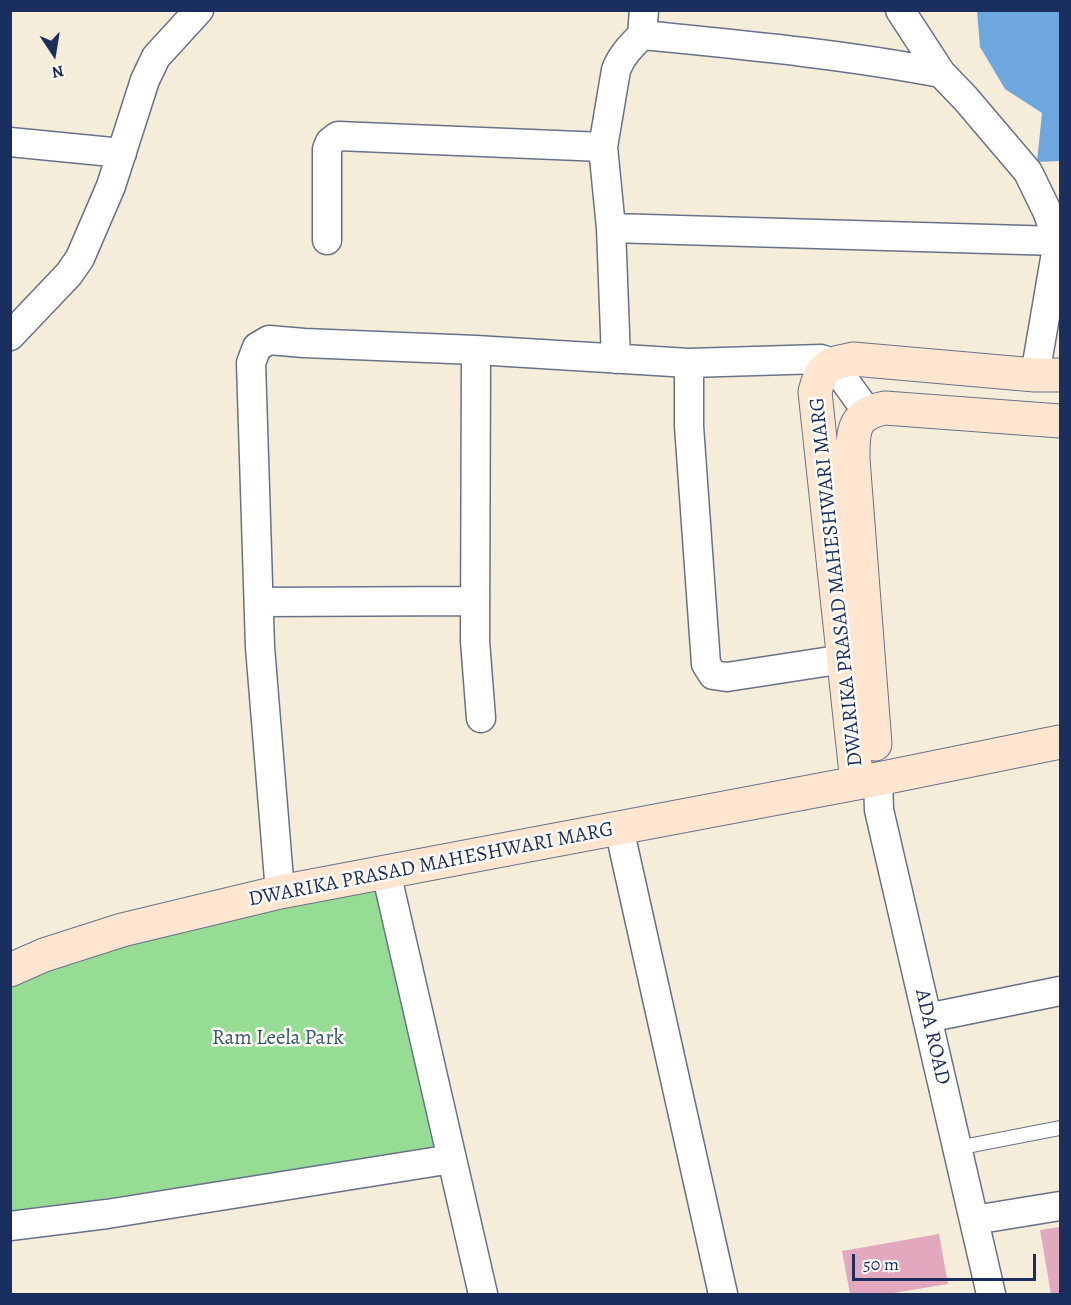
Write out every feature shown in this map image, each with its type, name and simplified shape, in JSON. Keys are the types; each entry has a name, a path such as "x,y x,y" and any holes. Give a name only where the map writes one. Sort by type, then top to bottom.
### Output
{"street":[{"path":"10,336 69,274 80,258 111,186 145,80 156,57 199,10"},
{"path":"280,892 260,647 251,363 257,347 269,340 689,363 821,359 832,363 853,359 1048,375 1058,241 1047,211 1028,172 941,73 900,10"},
{"path":"616,359 611,228 603,147 616,70 643,23 784,49 941,73"},
{"path":"327,240 327,149 330,142 338,136 603,147"},
{"path":"10,142 122,153"},
{"path":"611,228 1058,241"},
{"path":"476,350 474,601 481,718"},
{"path":"689,363 689,426 706,664 713,675 727,677 844,659"},
{"path":"832,363 868,413 885,408 1060,421"},
{"name":"DWARIKA PRASAD MAHESHWARI MARG","path":"832,363 822,373 815,392 844,659 868,781"},
{"name":"DWARIKA PRASAD MAHESHWARI MARG","path":"868,413 858,422 854,432 853,459 868,781"},
{"path":"259,602 474,601"},
{"name":"DWARIKA PRASAD MAHESHWARI MARG","path":"10,970 88,940 122,930 280,892 868,781 1060,742"},
{"name":"ADA ROAD","path":"868,781 879,810 991,1294"},
{"path":"619,828 723,1294"},
{"path":"386,872 483,1294"},
{"path":"927,1018 1060,991"},
{"path":"10,1227 107,1215 452,1159"},
{"path":"974,1220 1060,1206"}],"lane":[{"path":"957,1148 1060,1128"}],"green space":[{"name":"Ram Leela Park","path":"380,887 437,1148 11,1213 10,974 120,935"}],"water":[{"path":"977,11 1060,11 1060,161 1037,162 1042,113 1005,89 980,47"}],"building":[{"path":"1060,1227 1060,1294 1051,1294 1040,1230"},
{"path":"939,1234 948,1284 887,1294 850,1294 842,1251"}]}
